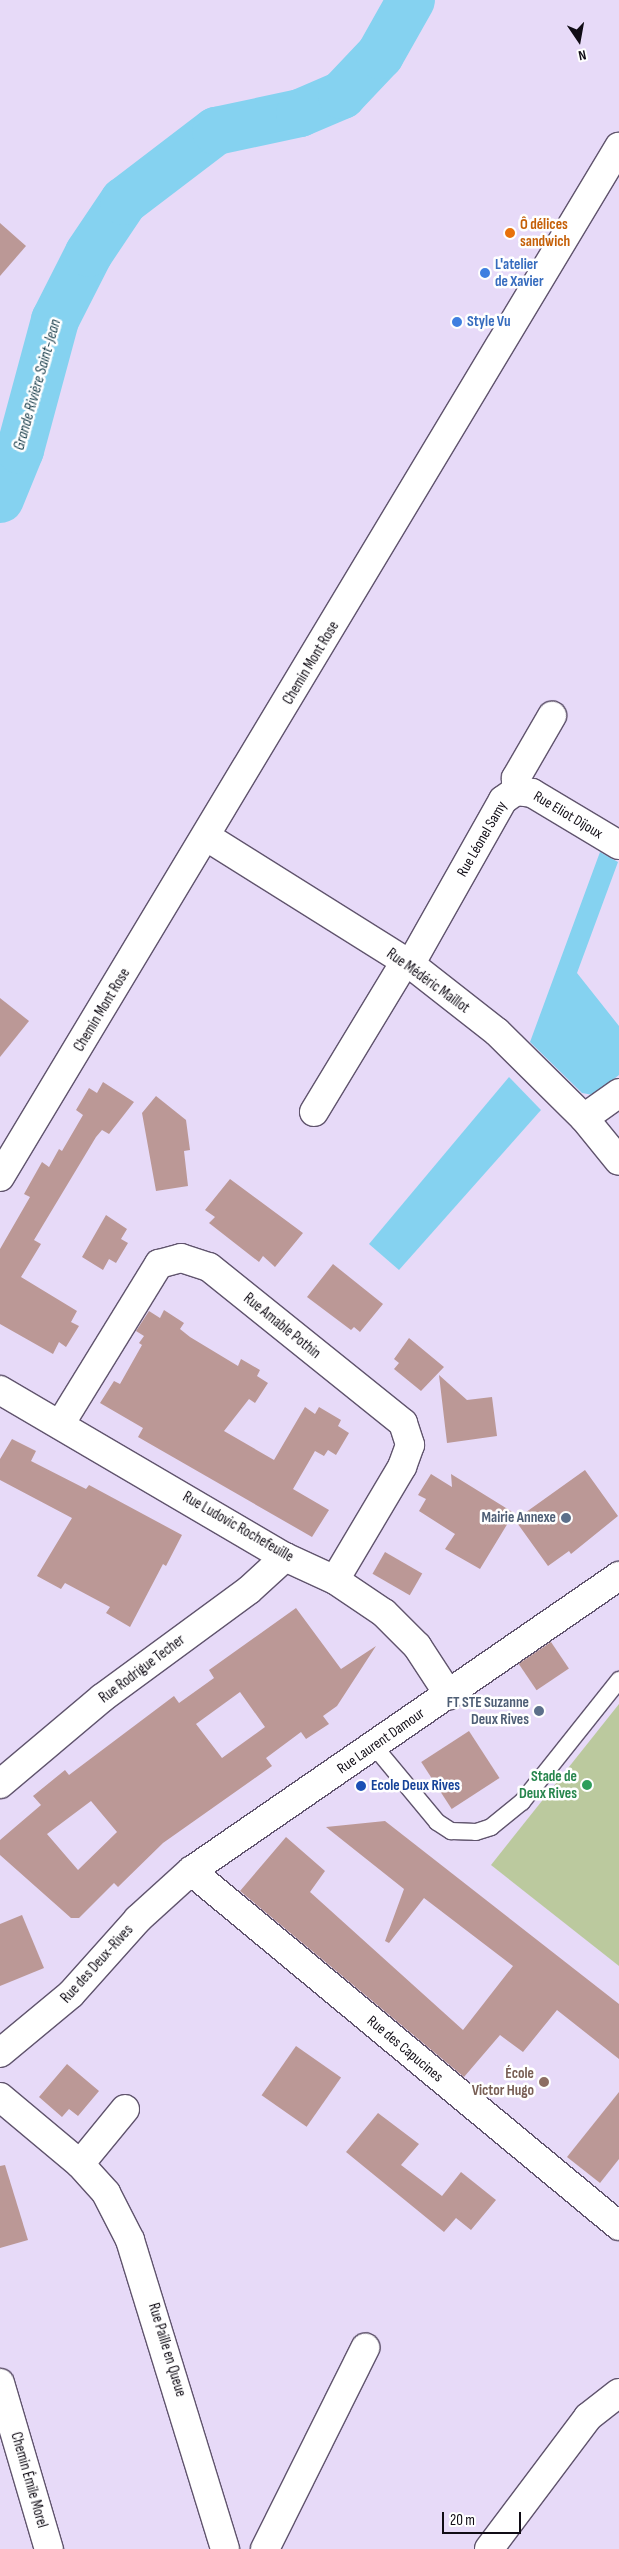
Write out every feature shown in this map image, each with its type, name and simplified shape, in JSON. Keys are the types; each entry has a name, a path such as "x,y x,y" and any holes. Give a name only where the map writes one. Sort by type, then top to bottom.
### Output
{"street":[{"name":"Chemin Mont Rose","path":"0,1177 207,837 619,147"},
{"name":"Rue Léonel Samy","path":"314,1112 408,963 503,800 516,791 516,778 552,716"},
{"name":"Rue Eliot Dijoux","path":"516,791 532,793 619,845"},
{"name":"Rue Médéric Maillot","path":"207,837 408,963 497,1032 584,1118 619,1161"},
{"path":"584,1118 619,1093"},
{"name":"Rue Amable Pothin","path":"61,1423 159,1264 181,1258 209,1267 403,1423 410,1445 402,1467 335,1580"},
{"name":"Rue Ludovic Rochefeuille","path":"0,1390 61,1423 286,1557 335,1580 384,1613 417,1646 449,1695"},
{"name":"Rue Rodrigue Techer","path":"0,1784 102,1698 249,1590 286,1557"},
{"name":"Rue Laurent Damour","path":"191,1871 449,1695 619,1576"},
{"name":"Rue des Deux-Rives","path":"0,2053 71,1994 138,1918 191,1871"},
{"name":"Rue des Capucines","path":"191,1871 619,2226"},
{"name":"Rue Paille en Queue","path":"0,2096 80,2164 106,2193 130,2240 226,2549"},
{"path":"80,2164 125,2110"},
{"path":"265,2549 365,2348"},
{"name":"Chemin Émile Morel","path":"0,2383 49,2549"},
{"path":"489,2549 588,2417 619,2393"}],"lane":[{"path":"374,1746 437,1822 451,1831 476,1832 491,1827 522,1802 619,1680"}],"green space":[{"name":"Stade de Deux Rives","path":"619,1704 619,1966 491,1865"}],"water":[{"path":"600,852 618,862 577,973 619,1026 619,1075 593,1095 582,1093 530,1042"},
{"path":"509,1077 541,1110 399,1270 369,1244"}],"building":[{"path":"0,223 26,246 0,276"},
{"path":"0,998 29,1021 0,1057"},
{"path":"103,1082 134,1102 109,1134 102,1130 96,1137 34,1240 41,1244 21,1277 77,1311 71,1322 79,1326 66,1347 59,1342 53,1354 0,1324 0,1249 30,1197 24,1194 42,1162 49,1167 59,1149 62,1151 83,1115 76,1110 89,1088 97,1093"},
{"path":"156,1096 186,1120 190,1150 184,1151 188,1186 156,1191 142,1113"},
{"path":"230,1179 303,1233 275,1267 263,1256 259,1262 209,1223 215,1217 205,1210"},
{"path":"106,1215 127,1229 121,1239 128,1243 116,1263 109,1259 103,1270 82,1257"},
{"path":"333,1264 383,1304 360,1332 354,1327 351,1330 307,1297"},
{"path":"164,1310 184,1323 180,1329 190,1337 238,1366 241,1359 260,1370 257,1376 268,1383 255,1403 249,1399 224,1431 274,1460 305,1407 315,1414 319,1407 341,1420 338,1426 349,1433 336,1455 328,1450 324,1456 315,1451 293,1489 329,1510 312,1537 138,1437 143,1428 100,1403 114,1381 120,1384 142,1345 139,1343 144,1336 136,1331 149,1311 160,1318"},
{"path":"409,1338 444,1367 421,1391 394,1369 399,1363 394,1359"},
{"path":"439,1375 467,1400 492,1397 497,1436 447,1443"},
{"path":"12,1439 36,1451 31,1461 86,1489 89,1485 182,1535 166,1566 163,1564 130,1627 106,1613 110,1607 65,1583 61,1589 37,1576 72,1518 0,1480 0,1459"},
{"name":"Mairie Annexe","path":"585,1470 618,1516 571,1554 569,1551 548,1566 515,1520"},
{"path":"431,1474 452,1487 451,1474 514,1513 480,1569 445,1549 455,1534 419,1511 426,1499 418,1495"},
{"path":"385,1552 422,1574 410,1595 373,1574"},
{"path":"296,1608 341,1669 376,1646 337,1706 323,1716 329,1724 306,1739 301,1732 266,1758 272,1766 163,1843 118,1887 114,1883 79,1918 71,1918 0,1855 0,1840 41,1805 33,1796 65,1770 69,1775 174,1696 179,1703 214,1678 209,1670","holes":["240,1692 265,1727 222,1758 196,1724","91,1801 117,1832 78,1870 47,1834"]},
{"path":"551,1642 569,1669 537,1690 519,1664"},
{"path":"469,1731 499,1778 452,1809 421,1762"},
{"path":"385,1821 619,2004 619,2059 557,2010 523,2052 500,2035 464,2077 240,1891 286,1837 325,1871 310,1892 463,2030 513,1966 424,1898 389,1943 385,1941 404,1889 326,1827"},
{"path":"22,1915 44,1968 0,1986 0,1924"},
{"path":"296,2046 341,2078 307,2127 262,2095"},
{"path":"67,2064 99,2091 78,2116 69,2109 62,2117 39,2097"},
{"path":"619,2092 619,2159 600,2183 567,2157"},
{"path":"378,2113 419,2144 401,2165 442,2196 461,2172 496,2200 471,2230 456,2218 444,2232 346,2152"},
{"path":"5,2165 28,2240 0,2248 0,2166"}],"waterway":[{"name":"Grande Rivière Saint-Jean","path":"0,499 20,450 55,320 89,253 124,201 216,131 300,113 342,95 380,55 411,0"}],"place":[{"name":"Ô délices sandwich","path":"510,233"},
{"name":"L'atelier de Xavier","path":"485,273"},
{"name":"Style Vu","path":"457,322"},
{"name":"Mairie Annexe","path":"566,1518"},
{"name":"FT STE Suzanne Deux Rives","path":"539,1711"},
{"name":"Stade de Deux Rives","path":"587,1785"},
{"name":"Ecole Deux Rives","path":"361,1786"},
{"name":"École Victor Hugo","path":"544,2082"}]}
